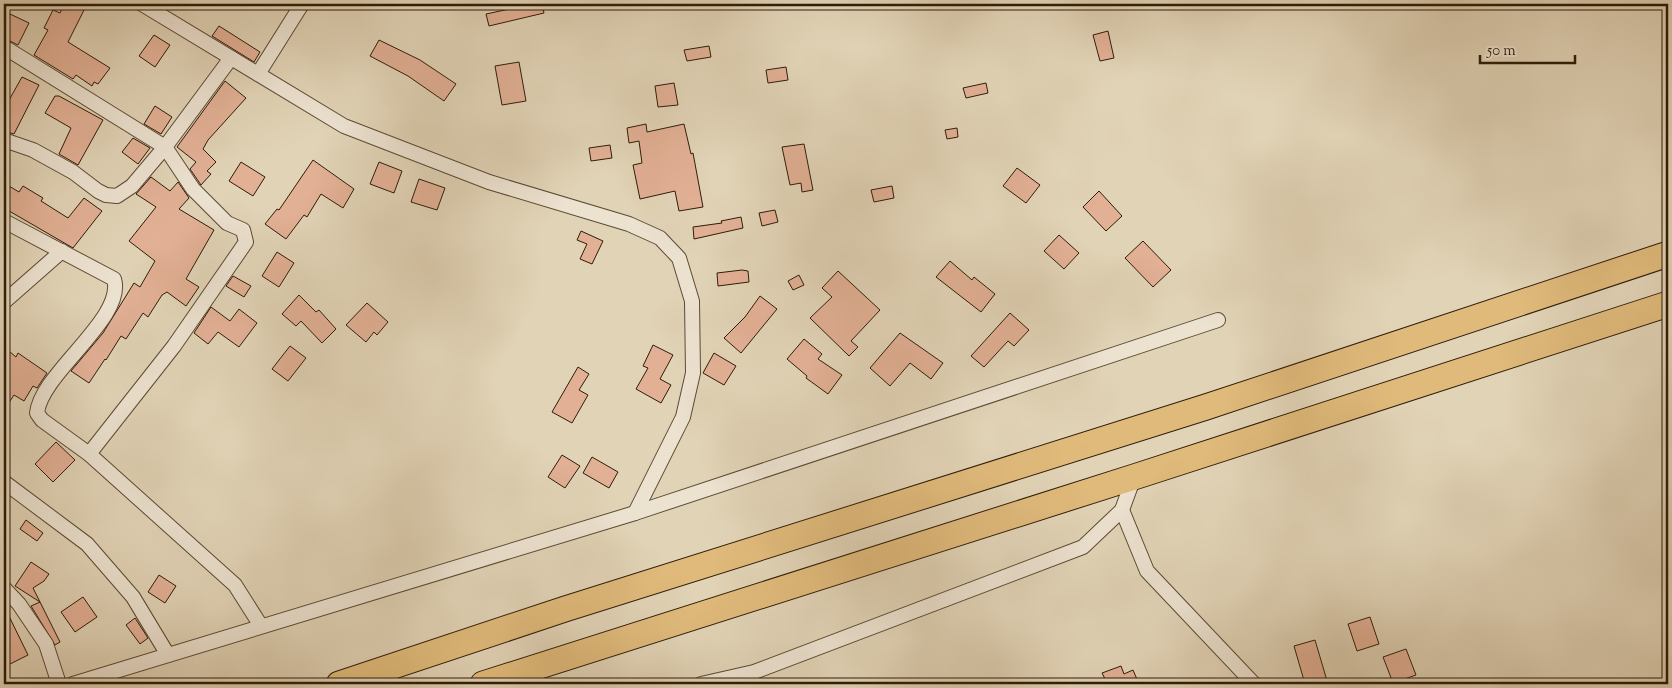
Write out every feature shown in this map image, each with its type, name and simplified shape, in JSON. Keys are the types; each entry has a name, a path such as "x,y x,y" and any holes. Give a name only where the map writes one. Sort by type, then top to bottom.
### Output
{"highway":[{"path":"339,684 565,609 1206,406 1668,254"},
{"path":"483,684 1134,477 1668,304"}],"street":[{"path":"142,4 344,126 489,182 629,224 660,238 679,258 692,301 693,373 683,417 635,513"},
{"path":"258,74 302,4"},
{"path":"4,47 165,147 193,189 227,223 243,230 246,242 174,346 89,454"},
{"path":"4,140 49,159 73,172 106,195 117,196 132,186 165,147 231,58"},
{"path":"7,227 62,252 114,279 116,285 115,297 96,327 42,397 38,405 38,413 42,420 89,454 235,585 261,626"},
{"path":"4,302 62,252"},
{"path":"73,684 635,513 1218,320"},
{"path":"701,684 754,672 1083,547 1122,510 1134,477"},
{"path":"4,482 87,544 133,597 168,655"},
{"path":"1122,510 1147,571 1254,684"},
{"path":"4,588 19,604 46,644 59,684"}],"building":[{"path":"64,4 87,4 68,42 110,68 98,84 94,82 92,86 76,75 73,79 34,55 48,30 44,28 53,10 60,13"},
{"path":"518,4 542,4 544,13 489,26 486,14 519,7"},
{"path":"10,14 29,23 18,45 4,38 4,28"},
{"path":"219,26 260,52 254,62 212,36"},
{"path":"1108,31 1114,58 1100,61 1093,35"},
{"path":"154,35 170,45 155,67 139,56"},
{"path":"379,40 420,60 456,84 444,101 408,76 370,56"},
{"path":"709,46 711,57 687,61 684,50"},
{"path":"519,62 526,101 502,105 495,66"},
{"path":"786,67 788,80 768,83 766,70"},
{"path":"22,77 39,85 14,134 4,131 4,109"},
{"path":"225,81 246,98 208,140 203,149 216,162 207,171 211,174 201,185 190,169 196,162 177,147"},
{"path":"674,83 678,105 658,107 655,86"},
{"path":"986,83 988,93 966,98 963,88"},
{"path":"55,96 59,96 103,120 78,165 59,154 71,128 45,113"},
{"path":"155,106 172,117 161,134 144,124"},
{"path":"646,124 647,132 684,124 691,154 693,153 703,207 679,211 675,191 640,199 633,165 642,163 639,141 629,143 627,128"},
{"path":"957,128 958,137 947,139 945,130"},
{"path":"133,138 150,148 138,164 122,152"},
{"path":"804,144 813,190 802,192 801,183 790,185 782,147"},
{"path":"610,145 612,158 591,161 589,148"},
{"path":"313,160 354,189 343,208 321,194 307,217 304,215 286,239 265,224 277,209 279,210"},
{"path":"241,162 265,177 253,196 229,181"},
{"path":"379,162 402,171 394,193 370,184"},
{"path":"1017,168 1040,185 1026,203 1003,186"},
{"path":"151,177 170,191 178,182 189,198 179,209 214,230 186,279 199,287 186,306 167,292 162,295 148,317 143,313 126,339 121,336 89,383 71,371 103,333 134,283 140,287 155,261 129,241 156,207 136,194"},
{"path":"419,179 445,188 437,210 411,202"},
{"path":"4,183 19,192 23,186 43,198 41,201 68,218 84,198 102,211 73,248 4,208"},
{"path":"892,186 894,198 874,202 871,190"},
{"path":"1099,191 1122,216 1106,231 1083,207"},
{"path":"775,210 778,222 762,226 759,213"},
{"path":"741,217 743,228 694,239 693,227 722,223 721,221"},
{"path":"581,231 603,241 592,264 580,259 587,244 577,240"},
{"path":"1059,235 1079,253 1064,269 1044,251"},
{"path":"1143,241 1171,270 1153,287 1125,258"},
{"path":"277,252 294,263 279,287 262,276"},
{"path":"950,261 972,280 974,277 995,294 981,312 936,277"},
{"path":"748,271 749,282 718,286 717,273"},
{"path":"838,271 880,310 851,341 858,347 849,356 810,318 832,297 822,288"},
{"path":"799,275 804,285 793,290 788,281"},
{"path":"233,276 251,286 244,297 226,286"},
{"path":"299,295 316,312 319,310 336,329 322,343 301,321 296,326 282,314"},
{"path":"760,296 777,309 741,353 724,338 745,317"},
{"path":"367,303 388,322 377,335 374,332 366,342 346,325"},
{"path":"211,307 230,321 239,309 257,323 239,347 218,332 208,344 194,333"},
{"path":"1010,313 1029,330 1014,346 1008,341 984,367 971,356"},
{"path":"900,333 943,363 931,379 910,363 890,386 870,368"},
{"path":"804,339 822,354 818,359 842,375 828,394 806,378 807,376 787,359"},
{"path":"653,345 673,355 660,379 671,385 661,403 636,389 648,368 643,366"},
{"path":"290,346 306,358 288,381 272,369"},
{"path":"4,347 16,357 18,353 47,373 37,388 33,386 24,401 14,395 4,410"},
{"path":"714,353 736,366 724,385 703,373"},
{"path":"578,367 589,374 579,390 588,395 572,423 552,412"},
{"path":"56,442 75,460 53,482 35,464"},
{"path":"562,455 580,466 565,488 548,477"},
{"path":"592,457 618,472 609,488 583,473"},
{"path":"26,520 43,533 37,541 20,529"},
{"path":"31,562 49,574 44,581 33,588 40,602 15,586"},
{"path":"159,575 176,586 165,603 148,592"},
{"path":"83,597 97,617 75,632 61,612"},
{"path":"40,602 60,642 55,645 31,606"},
{"path":"4,606 28,655 4,667"},
{"path":"1370,617 1379,644 1357,651 1348,624"},
{"path":"135,618 148,638 140,644 126,625"},
{"path":"1315,640 1328,684 1305,684 1294,646"},
{"path":"1406,649 1416,675 1393,683 1383,657"},
{"path":"1121,666 1124,674 1133,670 1139,684 1100,684 1106,681 1102,673"}]}
